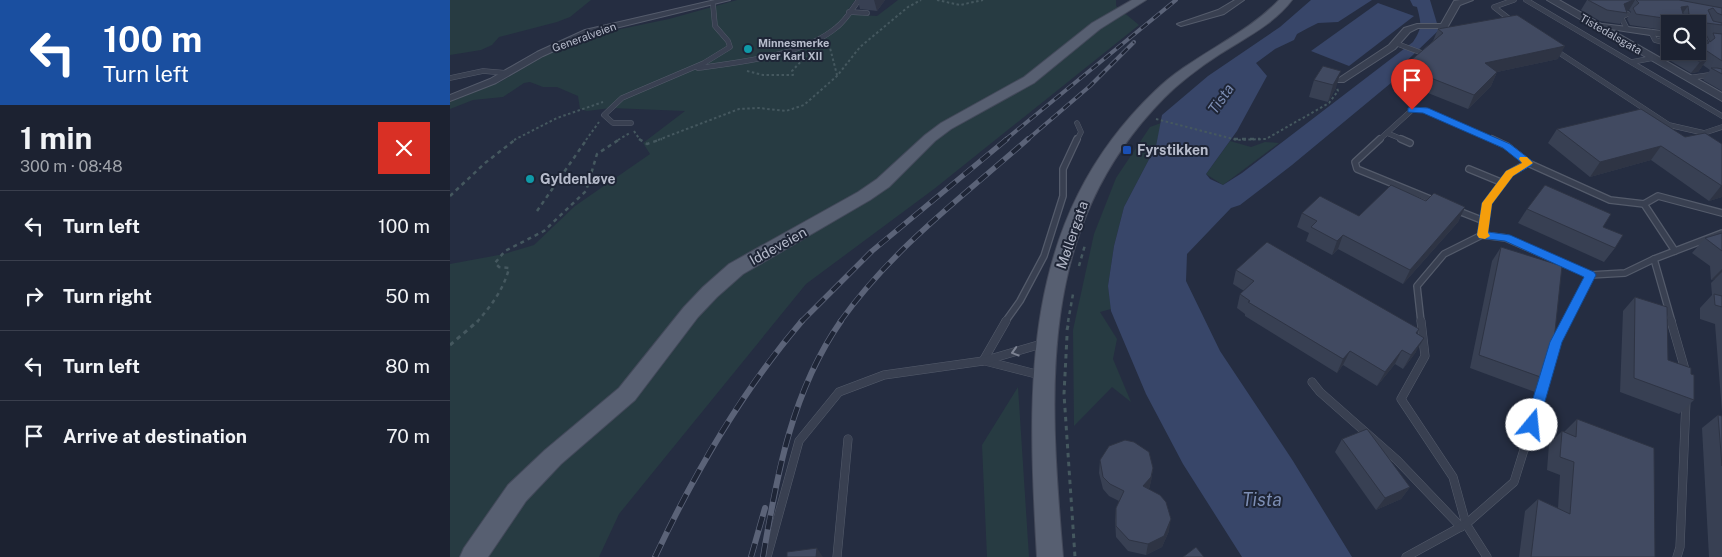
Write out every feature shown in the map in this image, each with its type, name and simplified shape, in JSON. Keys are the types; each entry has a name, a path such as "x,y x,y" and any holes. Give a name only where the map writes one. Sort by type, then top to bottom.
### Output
{"main road":[{"name":"Iddeveien","path":"473,557 516,493 553,457 627,394 691,312 736,269 864,196 883,182 930,138 946,126 1029,80 1096,26 1140,0"},
{"name":"Møllergata","path":"1050,557 1045,485 1043,376 1046,343 1058,277 1072,230 1085,198 1108,156 1134,121 1173,82 1202,60 1258,25 1286,0"}],"street":[{"name":"Generalveien","path":"450,98 508,73 540,54 588,32 726,0"},
{"path":"1182,24 1221,12 1240,0"},
{"path":"1341,80 1399,45 1406,30 1417,26 1444,26 1457,3 1469,0"},
{"name":"Tistedalsgata","path":"1557,0 1687,78 1719,94"},
{"path":"1597,25 1661,34"}],"lane":[{"path":"692,68 736,63 790,49 832,30 859,0"},
{"path":"1514,0 1494,6 1516,24"},
{"path":"1526,0 1722,116"},
{"path":"631,123 613,123 604,115 622,98 692,68 730,46 715,26 713,4"},
{"path":"849,12 867,13"},
{"path":"1627,29 1621,17 1628,14"},
{"path":"1650,32 1655,40 1661,42"},
{"path":"1399,45 1422,53"},
{"path":"1548,45 1669,125 1704,133 1722,127"},
{"path":"1632,62 1653,58"},
{"path":"1687,78 1707,72 1702,69"},
{"path":"450,78 483,71 508,73"},
{"path":"1687,78 1709,75 1720,80"},
{"path":"1439,203 1357,169 1355,162 1412,110 1425,110 1507,146 1528,163 1610,200 1644,204 1658,196 1722,213"},
{"path":"983,361 998,332 1020,301 1044,256 1063,196 1063,170 1081,132 1077,123"},
{"path":"1386,133 1410,143"},
{"path":"1482,235 1487,203 1510,173 1528,163"},
{"path":"1469,169 1503,183"},
{"path":"1644,204 1675,251"},
{"path":"1448,206 1484,222"},
{"path":"1464,526 1453,477 1401,399 1425,356 1417,286 1444,254 1482,235 1506,238 1590,275 1625,273 1654,259 1722,233"},
{"path":"1654,259 1686,370 1686,378"},
{"path":"1406,557 1464,526 1514,482 1556,342 1590,275"},
{"path":"767,557 799,441 839,392 884,375 983,361 1046,343"},
{"path":"983,361 1043,376"},
{"path":"1312,382 1320,392 1398,460 1464,526 1487,557"},
{"path":"1677,557 1680,546 1686,387"},
{"path":"837,557 848,439"}],"path":[{"path":"450,345 472,329 508,280 509,268 499,267 495,263 506,251 544,231 586,192 597,154 634,130 641,142 647,144 658,142 738,109 759,108 786,111 804,105 838,76 860,47 908,7 921,0"},
{"path":"937,0 960,5 983,0"},
{"path":"828,43 832,49 838,76"},
{"path":"1159,119 1237,140 1270,138 1329,103 1338,92 1336,86 1341,80"},
{"path":"450,196 500,149 520,136 549,121 580,109 622,98"},
{"path":"537,211 604,115"},
{"path":"1079,267 1086,242"},
{"path":"1074,285 1067,333 1064,394 1075,557"}],"shaded area":[{"path":"450,0 591,0 570,17 499,37 492,45 481,50 450,55"},
{"path":"737,0 855,0 845,14 877,16 898,0 1116,0 1116,6 1139,25 934,189 806,284 619,514 599,557 450,557 450,264 504,254 534,245 575,206 650,154 643,143 685,111 611,108 587,111 580,109 578,96 557,87 543,87 530,82 524,83 503,97 473,100 450,109 450,102 500,82 551,52 587,36 669,19"},
{"path":"1161,123 1156,146 1124,207 1114,246 1108,286 1111,309 1100,312 1117,339 1113,359 1131,402 1112,387 1074,426 1073,330 1094,234 1116,178 1150,127"},
{"path":"1230,141 1251,147 1265,142 1279,143 1223,185 1206,174"},
{"path":"1018,387 1029,557 987,557 982,445"}],"water":[{"name":"Tista","path":"1311,0 1372,0 1338,22 1318,23 1308,28 1297,34 1294,40 1275,49 1256,63 1267,76 1237,131 1206,174 1210,179 1223,185 1242,173 1413,42 1420,29 1420,21 1417,7 1413,6 1410,0 1430,0 1439,30 1392,75 1397,78 1292,165 1240,205 1231,208 1187,254 1186,281 1220,351 1293,461 1352,557 1242,557 1183,464 1146,394 1111,311 1108,286 1114,246 1124,207 1156,146 1162,115 1208,76 1280,27"},
{"path":"1378,3 1414,16 1349,66 1311,51"}],"building":[{"path":"1588,0 1633,0 1624,4 1627,13 1607,10"},
{"path":"1636,0 1679,0 1722,8 1722,15 1713,8 1708,10 1713,21 1722,23 1722,25 1706,23 1706,15 1687,15 1689,14 1688,6 1681,7 1683,15 1661,15 1661,18 1636,14 1633,8 1639,3"},
{"path":"1517,15 1565,46 1485,63 1497,72 1474,95 1403,67 1443,33 1438,29"},
{"path":"1713,33 1722,34 1722,61 1706,51 1706,44 1709,43 1706,34 1710,42 1715,38"},
{"path":"1323,66 1341,71 1333,85 1314,80"},
{"path":"1711,68 1722,69 1722,74"},
{"path":"1641,109 1685,137 1705,133 1722,144 1722,186 1661,146 1600,162 1557,129"},
{"path":"1391,185 1426,201 1434,193 1465,207 1410,270 1343,235 1337,241 1311,227 1317,221 1302,213 1320,196 1359,216"},
{"path":"1545,185 1611,214 1603,227 1623,235 1615,248 1527,209"},
{"path":"1722,233 1722,251 1705,238"},
{"path":"1267,242 1419,329 1416,333 1424,338 1411,355 1402,350 1385,372 1350,351 1343,359 1248,302 1250,301 1240,294 1254,281 1236,270"},
{"path":"1501,247 1562,266 1552,359 1546,379 1479,355"},
{"path":"1714,294 1722,296 1722,307 1715,305"},
{"path":"1635,297 1667,307 1668,360 1691,368 1691,374 1694,375 1694,400 1634,378"},
{"path":"1718,415 1722,416 1722,466"},
{"path":"1577,419 1654,448 1655,557 1531,557 1538,499 1570,514 1574,462 1560,457 1562,431 1576,437"},
{"path":"1367,429 1410,487 1385,498 1342,439"},
{"path":"1125,440 1134,442 1149,452 1153,468 1151,477 1143,486 1160,495 1166,502 1171,519 1164,536 1148,544 1129,540 1116,526 1116,508 1124,491 1110,484 1103,477 1100,460 1109,446"},
{"path":"1196,547 1204,557 1183,557"},
{"path":"817,548 816,557 787,557 787,552"}],"railway":[{"path":"1005,140 1176,0"},
{"path":"1027,140 1090,86 1134,42"},
{"path":"802,321 872,251 1007,139"},
{"path":"840,322 860,296 904,248 1028,139"},
{"path":"655,557 686,494 739,404 802,321"},
{"path":"763,557 781,464 798,405 824,348 841,321"},
{"path":"751,557 765,508"}],"slow traffic":[{"path":"1485,236 1482,235 1487,203 1510,173 1528,163 1523,159"}],"place":[{"name":"Minnesmerke over Karl XII","path":"748,49"},
{"name":"Fyrstikken","path":"1127,150"},
{"name":"Gyldenløve","path":"530,179"}],"route":[{"path":"1412,110 1425,110 1507,146 1528,163 1510,173 1487,203 1482,235 1506,238 1590,275 1556,342 1532,425"}]}
